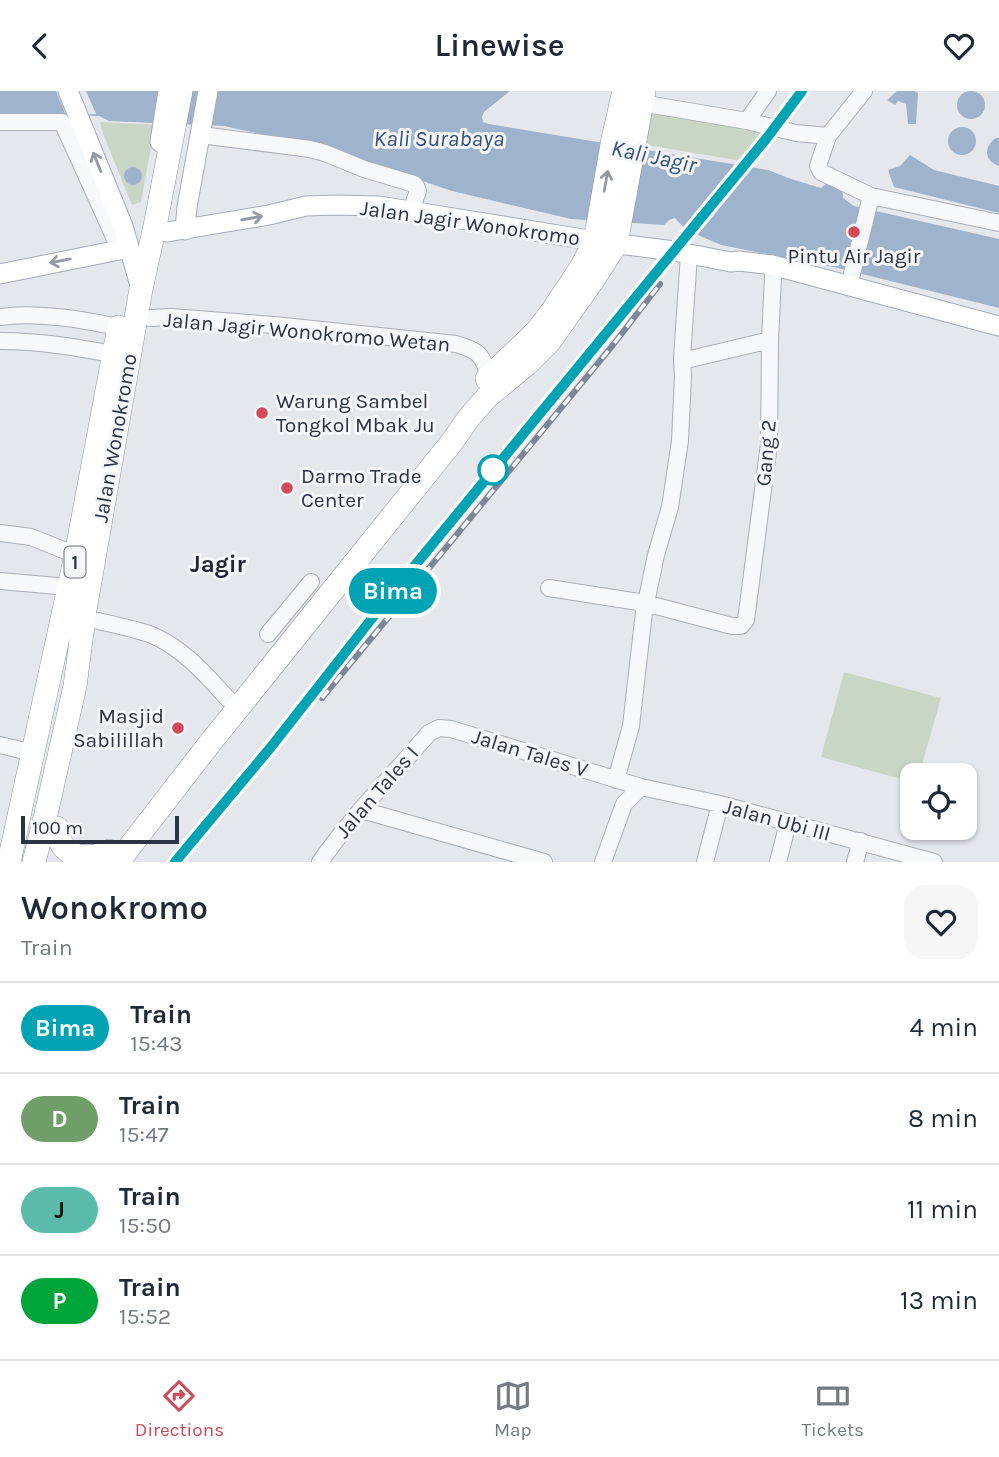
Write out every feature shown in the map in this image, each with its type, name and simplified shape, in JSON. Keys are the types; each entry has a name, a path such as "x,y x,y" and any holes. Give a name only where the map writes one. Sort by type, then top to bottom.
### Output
{"highway":[{"name":"Jalan Wonokromo","path":"181,91 186,128"},
{"name":"Jalan Wonokromo","path":"50,862 89,693 93,621 129,357 142,324 169,229 195,91"},
{"path":"57,828 64,849 75,858 109,858 160,806 468,419 487,397 549,342 589,286 607,233 624,141 636,95"},
{"name":"Jalan Wonokromo","path":"9,862 76,555 127,253 151,194"},
{"name":"1","path":"151,194 169,229"},
{"name":"Jalan Wonokromo","path":"93,621 142,324 141,289 169,229"},
{"path":"109,858 228,699 276,629 300,604 470,394 536,332 607,233"},
{"name":"Jalan Wonokromo","path":"18,862 50,737 68,647 75,625 93,621"},
{"name":"1","path":"34,862 93,621"}],"main road":[{"path":"0,274 127,253 123,226 68,91"},
{"name":"Jalan Wonokromo","path":"151,194 186,128 168,91"},
{"path":"186,128 208,91"},
{"name":"Jalan Jagir Wonokromo","path":"169,229 306,207 336,205 379,206 607,233 689,255 772,265 851,280 922,311 999,338"},
{"name":"1","path":"127,253 141,289"},
{"name":"Jalan Jagir Wonokromo","path":"731,262 773,277 999,326"}],"street":[{"path":"747,121 768,91"},
{"path":"864,91 828,136 819,170 871,199 999,223"},
{"path":"636,95 782,131 828,136"},
{"path":"0,122 62,122 127,253"},
{"path":"186,128 310,149 414,184 418,191 411,211"},
{"path":"851,280 871,199"},
{"path":"624,803 619,777 631,726 645,603 670,507 680,441 689,255"},
{"name":"Gang 2","path":"645,603 732,626 741,626 746,620 769,444 773,277"},
{"name":"Jalan Jagir Wonokromo Wetan","path":"0,317 36,316 108,325 142,324 171,317 456,344 481,354 489,376"},
{"path":"682,361 770,339"},
{"path":"0,341 31,341 129,357"},
{"path":"0,533 31,537 76,555"},
{"path":"0,581 69,587"},
{"path":"300,604 311,583"},
{"path":"549,588 645,603"},
{"path":"93,621 150,635 167,643 196,664 228,699"},
{"name":"Jalan Tales V","path":"439,728 619,777"},
{"name":"Jalan Tales I","path":"320,862 341,832 429,733 439,728"},
{"path":"0,745 33,753"},
{"name":"Jalan Ubi III","path":"619,777 641,787 720,804 932,862"},
{"path":"603,862 624,803 641,787"},
{"path":"705,862 720,804"},
{"path":"362,810 544,862"},
{"path":"778,862 788,823"},
{"path":"855,862 861,841"}],"green space":[{"path":"648,110 761,133 742,161 641,144"},
{"path":"100,122 155,125 141,202 132,205"},
{"path":"844,672 941,698 922,763 900,763 900,779 821,757"}],"water":[{"name":"Kali Surabaya","path":"0,91 510,91 484,112 483,122 768,170 821,188 830,181 842,184 843,198 854,206 999,239 999,308 838,268 721,245 686,230 675,218 664,225 571,219 452,191 329,149 224,126 109,121 99,116 0,114"},
{"path":"897,91 918,93 916,124 908,124 906,104 898,101 895,105 887,100"},
{"path":"971,91 981,95 985,105 981,115 971,119 961,115 957,105 961,95"},
{"path":"962,127 972,131 976,141 972,151 962,155 952,151 948,141 952,131"},
{"path":"999,138 999,166 990,161 987,153 989,145"},
{"path":"910,155 934,170 999,186 999,213 894,187 888,170 900,166"},
{"path":"133,167 139,170 142,176 139,182 133,185 127,182 124,176 127,170"}],"pier":[{"path":"56,91 86,91 96,114 66,115"}],"railway":[{"path":"175,862 271,747 384,603 766,139 802,91"},
{"path":"322,698 613,345 660,284"}],"train":[{"name":"Bima","path":"175,862 271,747 384,603 766,139 802,91"}],"place":[{"name":"Pintu Air Jagir","path":"854,232"},
{"name":"Warung Sambel Tongkol Mbak Ju","path":"262,413"},
{"name":"Darmo Trade Center","path":"287,488"},
{"name":"Masjid Sabilillah","path":"178,728"}],"district":[{"name":"Jagir","path":"218,564"}],"water label":[{"name":"Kali Jagir","path":"654,156"}]}
